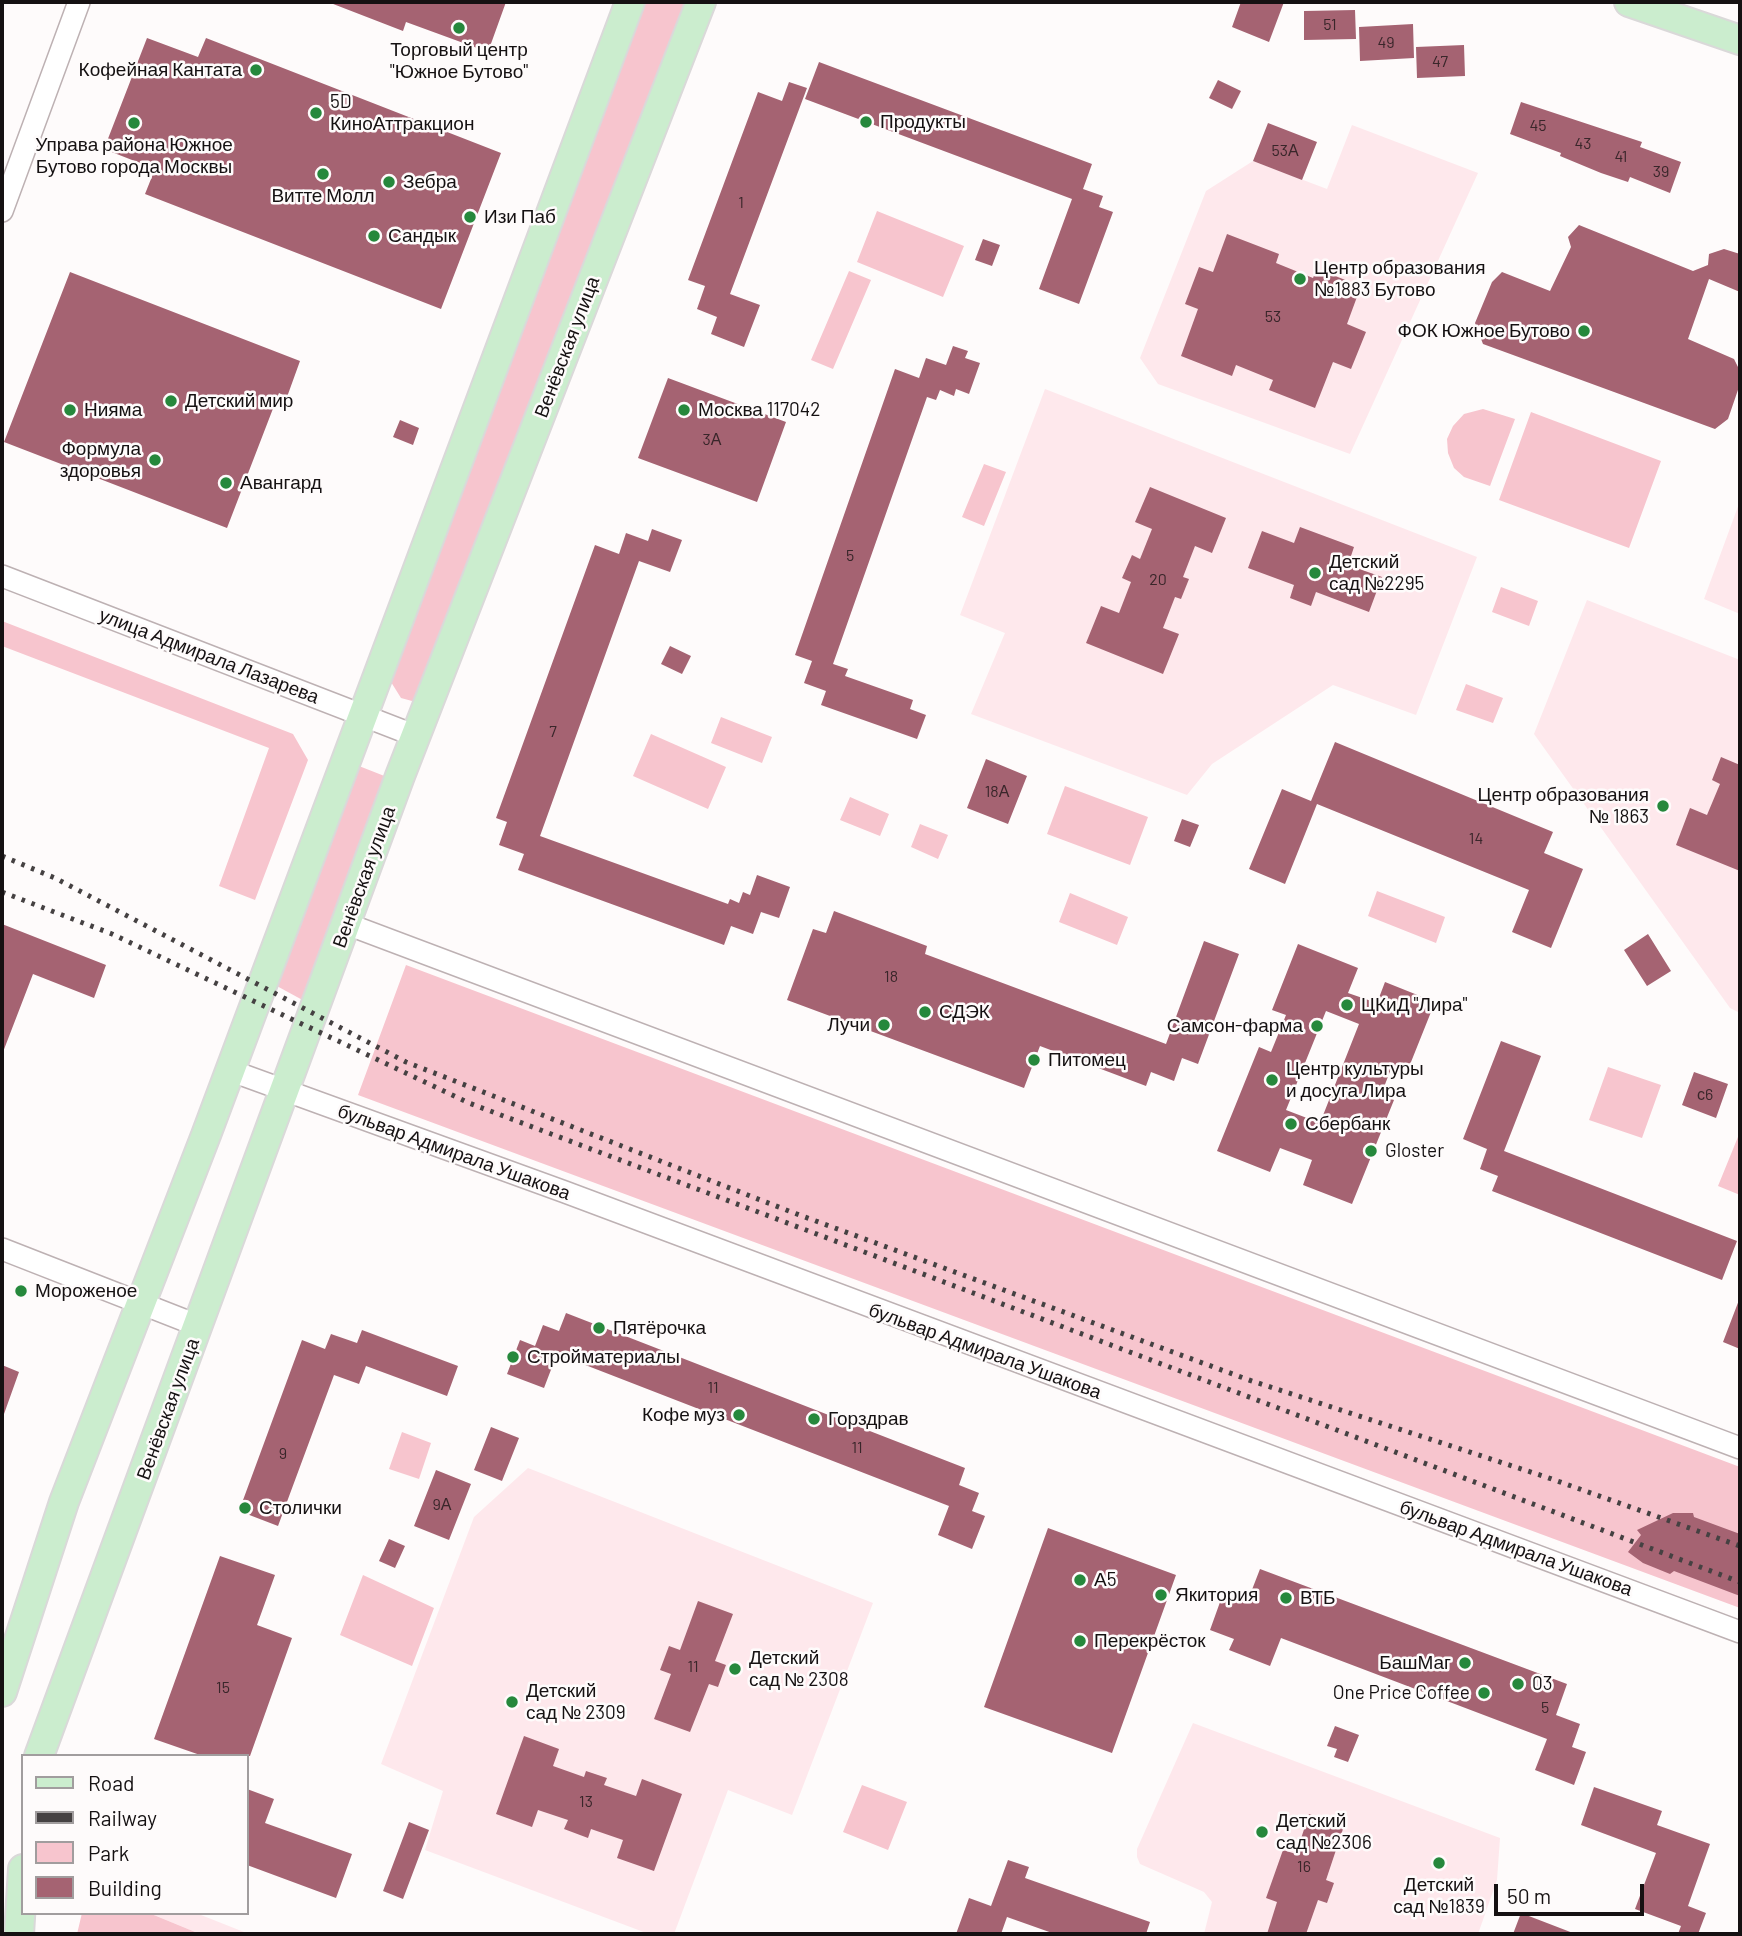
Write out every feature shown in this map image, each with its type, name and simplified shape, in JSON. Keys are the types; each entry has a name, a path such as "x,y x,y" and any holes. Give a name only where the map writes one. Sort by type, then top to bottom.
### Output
{"main road":[{"path":"2,1692 64,1502 630,2"},
{"name":"Венёвская улица","path":"40,1754 416,736 701,2"},
{"path":"1629,2 1740,40"},
{"path":"19,1934 21,1902"}],"street":[{"path":"2,211 79,2"},
{"name":"улица Адмирала Лазарева","path":"2,576 416,736"},
{"path":"347,924 1740,1448"},
{"name":"бульвар Адмирала Ушакова","path":"229,1070 565,1192 1740,1632"},
{"path":"2,1249 199,1326"}],"shaded area":[{"name":"Центр образования №1883 Бутово","path":"1352,125 1478,173 1350,454 1158,384 1140,358 1206,191 1253,161 1327,189"},
{"path":"1045,389 1477,557 1416,715 1333,685 1212,764 1187,795 971,714 1005,633 960,615"},
{"path":"1740,501 1740,614 1704,599"},
{"name":"Центр образования № 1863","path":"1587,600 1740,660 1740,1013 1730,1008 1534,734"},
{"name":"Детский сад № 2309","path":"528,1468 873,1603 792,1815 728,1790 674,1934 649,1934 425,1850 443,1791 381,1764 474,1517"},
{"name":"Детский сад №2306","path":"1193,1723 1500,1838 1497,1880 1478,1934 1204,1934 1212,1902 1204,1892 1140,1864 1137,1857 1137,1849"},
{"path":"154,1915 201,1915 249,1934 200,1934"}],"green space":[{"path":"644,2 686,2 423,696 412,701 401,698 391,682"},
{"path":"877,211 964,246 943,297 857,262"},
{"path":"849,271 871,280 833,369 811,360"},
{"path":"1483,409 1515,419 1490,486 1464,477 1454,468 1448,453 1447,439 1453,426 1464,414"},
{"path":"1531,412 1661,461 1629,548 1499,500"},
{"path":"984,464 1006,472 984,526 962,517"},
{"path":"1501,587 1538,601 1529,626 1492,612"},
{"path":"2,621 293,734 308,760 255,900 219,886 269,748 2,646"},
{"path":"1466,684 1503,698 1493,723 1456,710"},
{"path":"721,717 772,737 762,763 711,743"},
{"path":"651,734 726,767 708,809 633,776"},
{"path":"359,766 392,779 308,1003 275,985"},
{"path":"1065,786 1148,817 1130,865 1047,834"},
{"path":"850,797 889,814 880,836 840,820"},
{"path":"920,824 948,835 938,859 911,847"},
{"path":"1377,891 1445,917 1436,943 1368,916"},
{"path":"1070,893 1128,917 1117,945 1059,922"},
{"path":"406,965 1740,1467 1740,1608 358,1095"},
{"path":"1608,1067 1661,1085 1642,1138 1589,1120"},
{"path":"1740,1132 1740,1195 1718,1186"},
{"path":"402,1432 431,1443 419,1479 389,1469"},
{"path":"363,1575 434,1608 412,1666 340,1635"},
{"path":"862,1785 907,1802 888,1850 843,1832"},
{"path":"82,1915 154,1915 200,1934 77,1934"}],"building":[{"name":"Торговый центр \"Южное Бутово\"","path":"328,2 506,2 488,52 406,22 403,31"},
{"path":"1241,2 1284,2 1269,42 1232,27"},
{"path":"1355,10 1356,39 1304,40 1304,11"},
{"path":"1413,24 1414,58 1360,61 1359,27"},
{"name":"Витте Молл","path":"147,38 198,57 206,38 501,153 441,309 145,194 155,169 104,149"},
{"path":"1464,45 1465,76 1417,78 1416,47"},
{"path":"819,62 1092,164 1083,189 1103,196 1099,207 1113,212 1079,304 1039,289 1072,199 805,99"},
{"path":"1218,80 1241,91 1232,109 1209,98"},
{"path":"789,82 807,88 730,294 760,305 744,347 711,334 717,317 697,309 705,286 688,280 758,92 782,101"},
{"path":"1521,102 1642,142 1640,147 1681,162 1670,193 1630,177 1628,182 1601,173 1560,156 1561,153 1510,134"},
{"path":"1268,123 1317,142 1302,180 1253,161"},
{"name":"ФОК Южное Бутово","path":"1579,225 1693,271 1708,265 1709,254 1724,249 1740,254 1740,292 1709,279 1688,339 1734,359 1740,371 1740,384 1728,419 1715,429 1483,344 1475,323 1492,282 1502,272 1550,291 1571,247 1568,237"},
{"path":"1227,234 1279,254 1276,263 1313,278 1317,269 1361,286 1347,324 1366,332 1351,369 1333,362 1315,408 1269,390 1273,380 1236,365 1232,376 1181,356 1198,309 1185,304 1199,267 1213,272"},
{"path":"983,239 1000,245 992,266 975,260"},
{"path":"70,272 300,361 287,397 279,393 227,528 4,442"},
{"path":"953,346 968,351 965,358 980,363 969,394 956,389 954,396 940,390 936,400 927,397 833,664 848,669 845,676 913,700 910,709 926,715 917,739 821,705 826,691 804,683 812,661 795,655 895,369 919,378 926,358 946,365"},
{"path":"668,378 786,422 757,502 638,458"},
{"path":"400,420 419,428 413,445 393,437"},
{"path":"1150,487 1226,518 1212,553 1195,546 1183,577 1189,579 1181,599 1175,597 1163,628 1179,634 1163,674 1086,643 1101,606 1119,613 1131,582 1122,578 1132,555 1140,559 1152,529 1135,522"},
{"name":"Детский сад №2295","path":"1300,527 1354,547 1348,565 1382,577 1369,612 1316,592 1311,606 1290,598 1294,585 1248,568 1262,531 1294,543"},
{"path":"652,529 682,540 670,572 639,561 540,836 728,904 730,899 739,903 743,892 750,895 757,875 790,887 779,918 761,912 753,934 731,926 724,945 518,870 524,854 499,845 507,822 496,818 595,545 619,554 626,533 648,541"},
{"path":"670,646 691,656 682,674 661,664"},
{"path":"1335,742 1553,832 1544,853 1583,869 1551,948 1512,932 1529,890 1317,804 1285,884 1249,869 1282,789 1311,801"},
{"path":"1721,757 1740,765 1740,871 1676,845 1690,808 1707,815 1720,784 1712,780"},
{"path":"986,759 1027,776 1008,824 967,808"},
{"path":"1182,819 1199,825 1190,847 1174,841"},
{"path":"834,911 927,946 925,954 1166,1044 1204,941 1239,954 1198,1064 1182,1058 1174,1081 1151,1072 1146,1086 1040,1046 1024,1088 787,1000 813,929 826,933"},
{"path":"2,924 106,965 94,998 33,974 3,1052"},
{"path":"1648,934 1671,971 1647,986 1624,950"},
{"name":"Центр культуры и досуга Лира","path":"1298,944 1358,968 1348,993 1377,1003 1385,982 1435,1002 1407,1072 1392,1066 1381,1095 1394,1100 1352,1204 1303,1185 1312,1160 1280,1148 1270,1172 1217,1151 1259,1047 1271,1052 1286,1015 1272,1010","holes":["1326,1011 1359,1024 1320,1123 1286,1110"]},
{"path":"1501,1041 1541,1056 1504,1151 1737,1241 1722,1280 1492,1191 1498,1176 1480,1169 1487,1149 1463,1139"},
{"path":"1694,1072 1728,1084 1716,1118 1682,1105"},
{"path":"1740,1300 1740,1349 1723,1342"},
{"path":"566,1313 965,1468 959,1485 979,1493 972,1511 985,1516 972,1549 938,1535 949,1506 557,1354 544,1388 507,1374 520,1340 535,1346 543,1325 559,1331"},
{"path":"362,1330 458,1366 447,1396 366,1366 359,1384 334,1375 278,1526 239,1511 302,1340 325,1349 331,1334 357,1343"},
{"path":"2,1365 19,1372 4,1414 2,1413"},
{"path":"491,1427 519,1438 502,1481 474,1470"},
{"path":"436,1470 471,1484 449,1540 414,1526"},
{"path":"1673,1513 1693,1513 1694,1517 1740,1534 1740,1596 1674,1571 1670,1574 1643,1563 1628,1552 1641,1535 1637,1530"},
{"name":"Перекрёсток","path":"1048,1528 1176,1575 1112,1753 984,1707"},
{"path":"389,1539 405,1546 395,1568 379,1561"},
{"path":"220,1556 275,1575 257,1625 292,1638 250,1756 197,1754 154,1739"},
{"path":"1260,1569 1567,1684 1556,1715 1580,1724 1572,1747 1586,1752 1574,1785 1535,1770 1547,1739 1281,1638 1270,1666 1229,1650 1234,1639 1210,1630 1224,1591 1248,1600"},
{"path":"698,1601 733,1614 715,1661 726,1665 718,1687 709,1684 690,1732 654,1719 671,1674 660,1670 669,1646 680,1650"},
{"path":"1335,1726 1359,1735 1348,1762 1334,1757 1337,1749 1327,1746"},
{"path":"524,1736 559,1749 553,1766 584,1777 586,1771 607,1778 604,1785 636,1796 642,1779 682,1794 654,1871 617,1858 623,1840 591,1829 588,1838 564,1829 568,1820 538,1810 532,1827 496,1814"},
{"path":"1594,1787 1662,1811 1657,1825 1710,1844 1688,1906 1706,1913 1698,1934 1678,1934 1681,1926 1635,1909 1656,1853 1581,1825"},
{"path":"248,1789 274,1799 265,1823 352,1854 336,1898 248,1865"},
{"path":"1309,1814 1344,1826 1326,1880 1334,1883 1327,1903 1318,1900 1306,1934 1267,1934 1277,1902 1266,1898 1283,1850 1296,1854"},
{"path":"409,1822 429,1830 403,1899 383,1891"},
{"path":"1008,1860 1029,1867 1025,1878 1150,1922 1146,1934 1055,1934 1007,1917 1001,1934 956,1934 969,1898 991,1906"},
{"path":"1521,1913 1573,1933 1573,1934 1513,1934"}],"railway":[{"path":"2,856 55,878 406,1062 794,1213 1249,1380 1546,1477 1740,1546"},
{"path":"2,892 112,934 469,1103 1740,1582"}],"place":[{"name":"Торговый центр \"Южное Бутово\"","path":"459,28"},
{"name":"Кофейная Кантата","path":"256,70"},
{"name":"5D КиноАттракцион","path":"316,113"},
{"name":"Продукты","path":"866,122"},
{"name":"Управа района Южное Бутово города Москвы","path":"134,123"},
{"name":"Витте Молл","path":"323,174"},
{"name":"Зебра","path":"389,182"},
{"name":"Изи Паб","path":"470,217"},
{"name":"Сандык","path":"374,236"},
{"name":"Центр образования №1883 Бутово","path":"1300,279"},
{"name":"ФОК Южное Бутово","path":"1584,331"},
{"name":"Детский мир","path":"171,401"},
{"name":"Нияма","path":"70,410"},
{"name":"Москва 117042","path":"684,410"},
{"name":"Формула здоровья","path":"155,460"},
{"name":"Авангард","path":"226,483"},
{"name":"Детский сад №2295","path":"1315,573"},
{"name":"Центр образования № 1863","path":"1663,806"},
{"name":"ЦКиД \"Лира\"","path":"1347,1005"},
{"name":"СДЭК","path":"925,1012"},
{"name":"Лучи","path":"884,1025"},
{"name":"Самсон-фарма","path":"1317,1026"},
{"name":"Питомец","path":"1034,1060"},
{"name":"Центр культуры и досуга Лира","path":"1272,1080"},
{"name":"Сбербанк","path":"1291,1124"},
{"name":"Gloster","path":"1371,1151"},
{"name":"Мороженое","path":"21,1291"},
{"name":"Пятёрочка","path":"599,1328"},
{"name":"Стройматериалы","path":"513,1357"},
{"name":"Кофе муз","path":"739,1415"},
{"name":"Горздрав","path":"814,1419"},
{"name":"Столички","path":"245,1508"},
{"name":"А5","path":"1080,1580"},
{"name":"Якитория","path":"1161,1595"},
{"name":"ВТБ","path":"1286,1598"},
{"name":"Перекрёсток","path":"1080,1641"},
{"name":"БашМаг","path":"1465,1663"},
{"name":"Детский сад № 2308","path":"735,1669"},
{"name":"03","path":"1518,1684"},
{"name":"One Price Coffee","path":"1484,1693"},
{"name":"Детский сад № 2309","path":"512,1702"},
{"name":"Детский сад №2306","path":"1262,1832"},
{"name":"Детский сад №1839","path":"1439,1863"}]}
